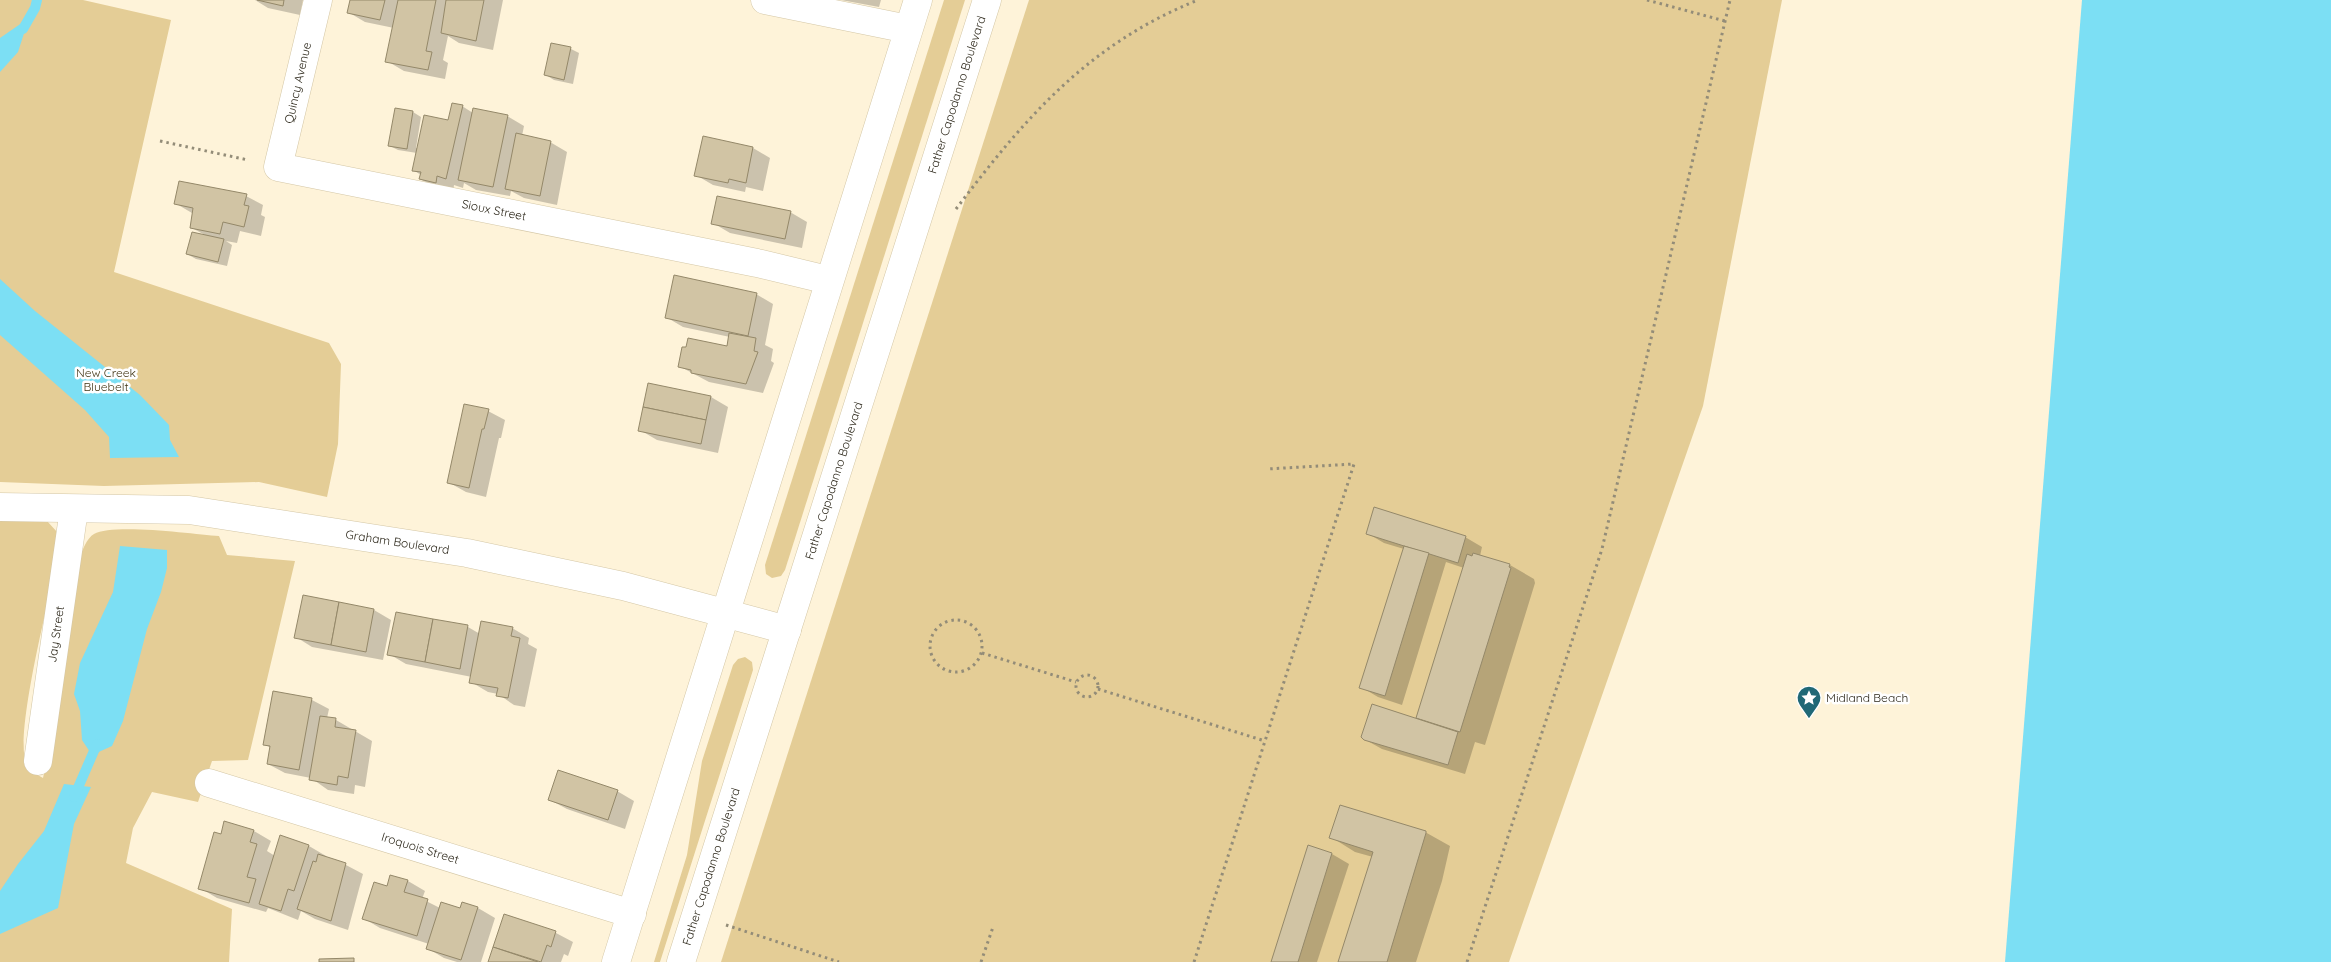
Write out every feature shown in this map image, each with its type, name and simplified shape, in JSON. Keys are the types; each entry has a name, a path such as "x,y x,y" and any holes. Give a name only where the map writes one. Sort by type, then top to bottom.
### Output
{"street":[{"name":"Quincy Avenue","path":"278,167 318,0"},
{"path":"765,0 908,29"},
{"path":"616,962 828,280 918,0"},
{"name":"Father Capodanno Boulevard","path":"681,962 987,0"},
{"name":"Sioux Street","path":"278,167 757,263 828,280"},
{"name":"Graham Boulevard","path":"0,507 189,510 467,553 622,586 787,630"},
{"name":"Jay Street","path":"38,762 74,509"},
{"name":"Iroquois Street","path":"209,783 632,914"}],"path":[{"path":"956,209 1016,132 1066,81 1114,44 1166,14 1198,0"},
{"path":"1647,0 1725,21"},
{"path":"1467,962 1602,549 1730,0"},
{"path":"160,141 278,167"},
{"path":"1194,962 1354,464 1268,469"},
{"path":"956,620 964,621 972,624 982,638 982,653 970,668 953,672 937,664 932,657 930,640 940,625 956,620"},
{"path":"982,653 1076,682"},
{"path":"1090,675 1097,679 1098,689 1092,696 1085,697 1077,691 1076,682 1079,677 1090,675"},
{"path":"1098,689 1265,740"},
{"path":"726,925 839,962"},
{"path":"981,962 993,927"}],"green space":[{"name":"New Creek Bluebelt","path":"0,0 83,0 171,20 114,272 329,343 341,364 338,444 327,497 259,482 104,486 0,482"},
{"path":"944,0 965,0 785,570 781,576 772,578 766,574 765,565"},
{"path":"1029,0 1782,0 1703,406 1509,962 721,962"},
{"path":"0,519 47,521 58,533 60,548 29,692 25,722 24,747 26,763 35,774 43,778 67,608 75,574 84,548 94,534 118,529 135,529 219,536 227,555 295,561 248,760 212,761 198,802 152,792 133,828 126,863 232,909 229,962 0,962"},
{"path":"745,657 752,662 753,670 660,962 654,962 687,855 702,761 733,665 738,659"}],"water":[{"path":"2082,0 2331,0 2331,962 2005,962"},
{"path":"29,18 18,52 0,72 0,38"},
{"path":"0,279 35,311 140,395 169,425 170,440 179,457 110,458 109,437 85,410 0,335"},
{"path":"120,546 167,550 167,568 161,592 147,629 123,721 112,746 92,755 82,740 80,711 74,694 80,663 113,592"},
{"path":"64,784 91,787 74,824 58,908 0,934 0,891 44,831"}],"building":[{"path":"257,0 284,0 283,6"},
{"path":"350,0 385,0 380,20 347,13"},
{"path":"398,0 436,0 426,51 432,52 428,70 385,62"},
{"path":"446,0 484,0 476,41 441,33"},
{"path":"551,43 571,47 564,80 544,75"},
{"path":"452,103 463,105 446,179 437,176 436,183 419,179 421,172 412,171 424,115 448,120"},
{"path":"395,108 413,111 407,149 388,146"},
{"path":"473,108 508,115 493,187 458,180"},
{"path":"516,133 551,141 540,196 505,189"},
{"path":"703,136 753,147 746,183 729,179 728,183 694,176"},
{"path":"179,181 247,194 244,205 249,206 244,227 223,222 220,234 190,228 193,208 174,204"},
{"path":"717,196 791,211 785,239 711,224"},
{"path":"192,232 224,239 218,262 186,254"},
{"path":"674,275 757,293 748,336 665,318"},
{"path":"729,333 756,338 754,351 758,352 746,384 691,373 691,370 678,367 682,347 686,347 688,338 727,346"},
{"path":"648,383 711,396 706,420 643,407"},
{"path":"464,404 489,409 484,429 482,429 469,488 447,483"},
{"path":"643,407 706,420 701,444 638,431"},
{"path":"1374,507 1466,536 1458,563 1366,534"},
{"path":"1404,546 1429,553 1385,696 1359,688"},
{"path":"1473,553 1510,564 1509,567 1511,568 1460,732 1416,718 1467,554 1472,556"},
{"path":"303,595 339,602 331,645 294,638"},
{"path":"339,602 374,609 366,652 331,645"},
{"path":"396,612 433,619 425,662 387,655"},
{"path":"433,619 468,625 460,669 425,662"},
{"path":"481,621 513,627 511,636 520,638 508,698 496,696 498,688 469,683"},
{"path":"273,691 312,698 299,770 267,764 270,746 263,745"},
{"path":"1372,704 1458,732 1448,765 1364,740 1361,737"},
{"path":"320,716 336,718 335,727 356,730 348,778 338,776 337,785 309,780"},
{"path":"558,770 618,790 608,820 548,800"},
{"path":"1340,805 1426,831 1387,962 1338,962 1373,852 1329,838"},
{"path":"224,821 254,830 250,842 257,844 247,877 256,879 249,903 198,889 214,832 221,834"},
{"path":"280,835 309,845 294,891 288,889 281,911 259,904"},
{"path":"1308,845 1332,853 1298,962 1271,962"},
{"path":"318,854 346,863 331,921 297,909 313,861 316,862"},
{"path":"390,875 408,880 404,892 428,899 417,936 362,919 374,882 387,886"},
{"path":"441,902 460,908 462,902 478,907 461,960 426,949"},
{"path":"504,914 556,931 551,947 547,945 541,962 493,947"},
{"path":"493,947 538,962 488,962"},
{"path":"354,958 354,962 319,962 319,959"}],"waterway":[{"path":"23,29 35,8 37,0"},
{"path":"74,797 97,744"}],"place":[{"name":"Midland Beach","path":"1809,719"}]}
